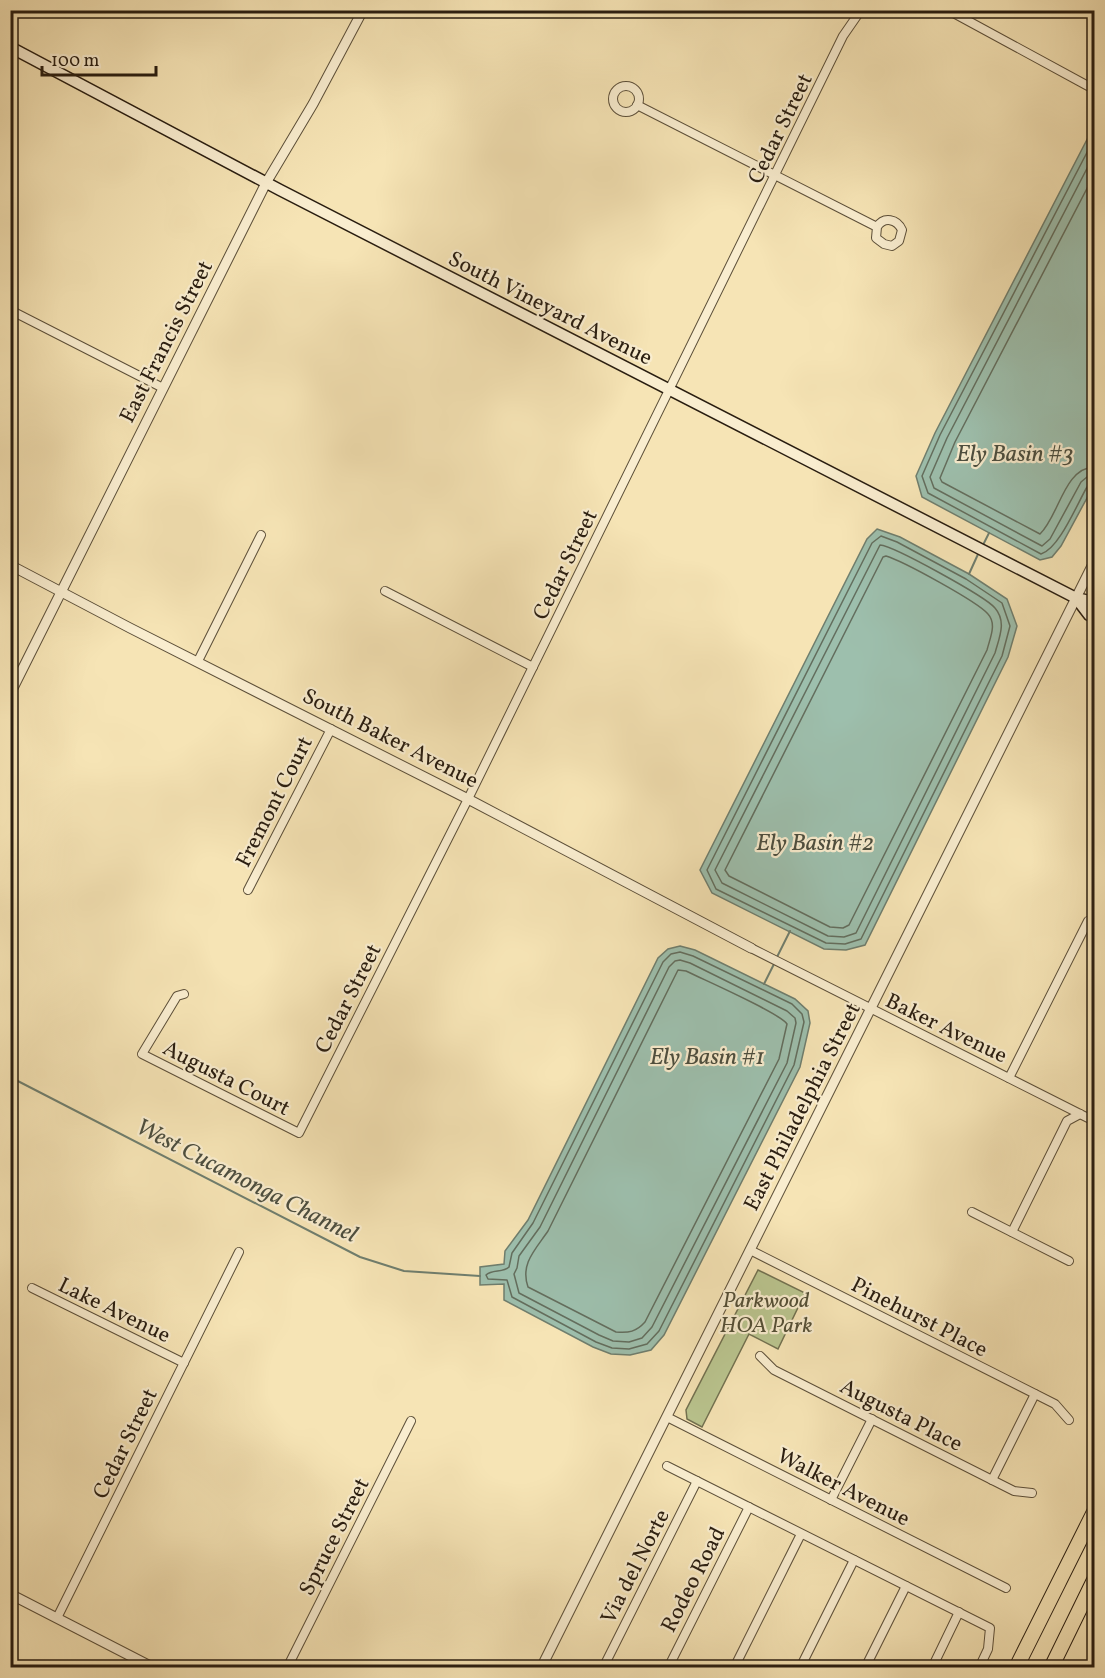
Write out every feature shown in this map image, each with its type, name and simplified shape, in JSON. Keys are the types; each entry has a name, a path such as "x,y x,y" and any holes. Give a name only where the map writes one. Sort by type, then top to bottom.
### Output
{"highway":[{"path":"1016,1668 1095,1512"},
{"path":"1051,1668 1095,1580"}],"main road":[{"name":"South Vineyard Avenue","path":"10,47 266,183 1076,598 1095,602"},
{"name":"South Vineyard Avenue","path":"1076,598 1089,615 1095,618"}],"street":[{"name":"East Francis Street","path":"10,694 266,183 313,104 363,10"},
{"name":"Cedar Street","path":"299,1133 468,799 843,36 861,10"},
{"path":"948,10 1088,86"},
{"path":"637,105 877,227"},
{"path":"10,310 163,388"},
{"path":"198,661 261,535"},
{"name":"East Philadelphia Street","path":"541,1668 1095,562"},
{"name":"South Baker Avenue","path":"10,565 468,799 751,948"},
{"path":"385,591 533,667"},
{"name":"Fremont Court","path":"248,890 331,729"},
{"path":"1009,1078 1088,921"},
{"name":"Baker Avenue","path":"751,948 1095,1121"},
{"name":"Augusta Court","path":"184,994 177,996 142,1054 299,1133"},
{"path":"1012,1232 1067,1121 1080,1114"},
{"path":"972,1212 1069,1261"},
{"name":"Pinehurst Place","path":"750,1250 1054,1404 1070,1420"},
{"name":"Cedar Street","path":"57,1617 239,1252"},
{"name":"Lake Avenue","path":"32,1288 184,1363"},
{"name":"Augusta Place","path":"760,1356 774,1370 992,1480 1014,1491 1032,1493"},
{"path":"992,1480 1035,1394"},
{"name":"Walker Avenue","path":"667,1417 1006,1588"},
{"path":"831,1500 872,1419"},
{"name":"Spruce Street","path":"287,1668 411,1421"},
{"path":"667,1466 990,1628 988,1649 979,1668"},
{"name":"Via del Norte","path":"603,1668 697,1481"},
{"name":"Rodeo Road","path":"668,1668 749,1507"},
{"path":"734,1668 801,1534"},
{"path":"800,1668 854,1560"},
{"path":"865,1668 906,1586"},
{"path":"10,1594 154,1668"},
{"path":"932,1668 959,1612"}],"green space":[{"name":"Parkwood HOA Park","path":"758,1270 805,1293 778,1349 749,1334 702,1427 687,1419 686,1410"}],"water":[{"name":"Ely Basin #3","path":"1094,126 1094,485 1061,546 1052,557 1040,560 922,497 916,476 935,433"},
{"name":"Ely Basin #2","path":"877,529 900,537 969,574 1007,599 1017,626 1008,657 865,945 846,950 824,949 712,893 700,870 867,539"},
{"name":"Ely Basin #1","path":"680,946 695,950 795,999 808,1011 810,1023 800,1067 664,1335 651,1350 630,1355 611,1354 593,1347 504,1300 504,1284 480,1285 480,1267 504,1264 505,1251 528,1220 658,958 668,949"}],"waterway":[{"path":"982,547 989,533"},
{"path":"969,574 979,552"},
{"path":"777,957 790,931"},
{"path":"764,984 775,962"},
{"name":"West Cucamonga Channel","path":"10,1077 360,1257 404,1271 480,1276"}]}
